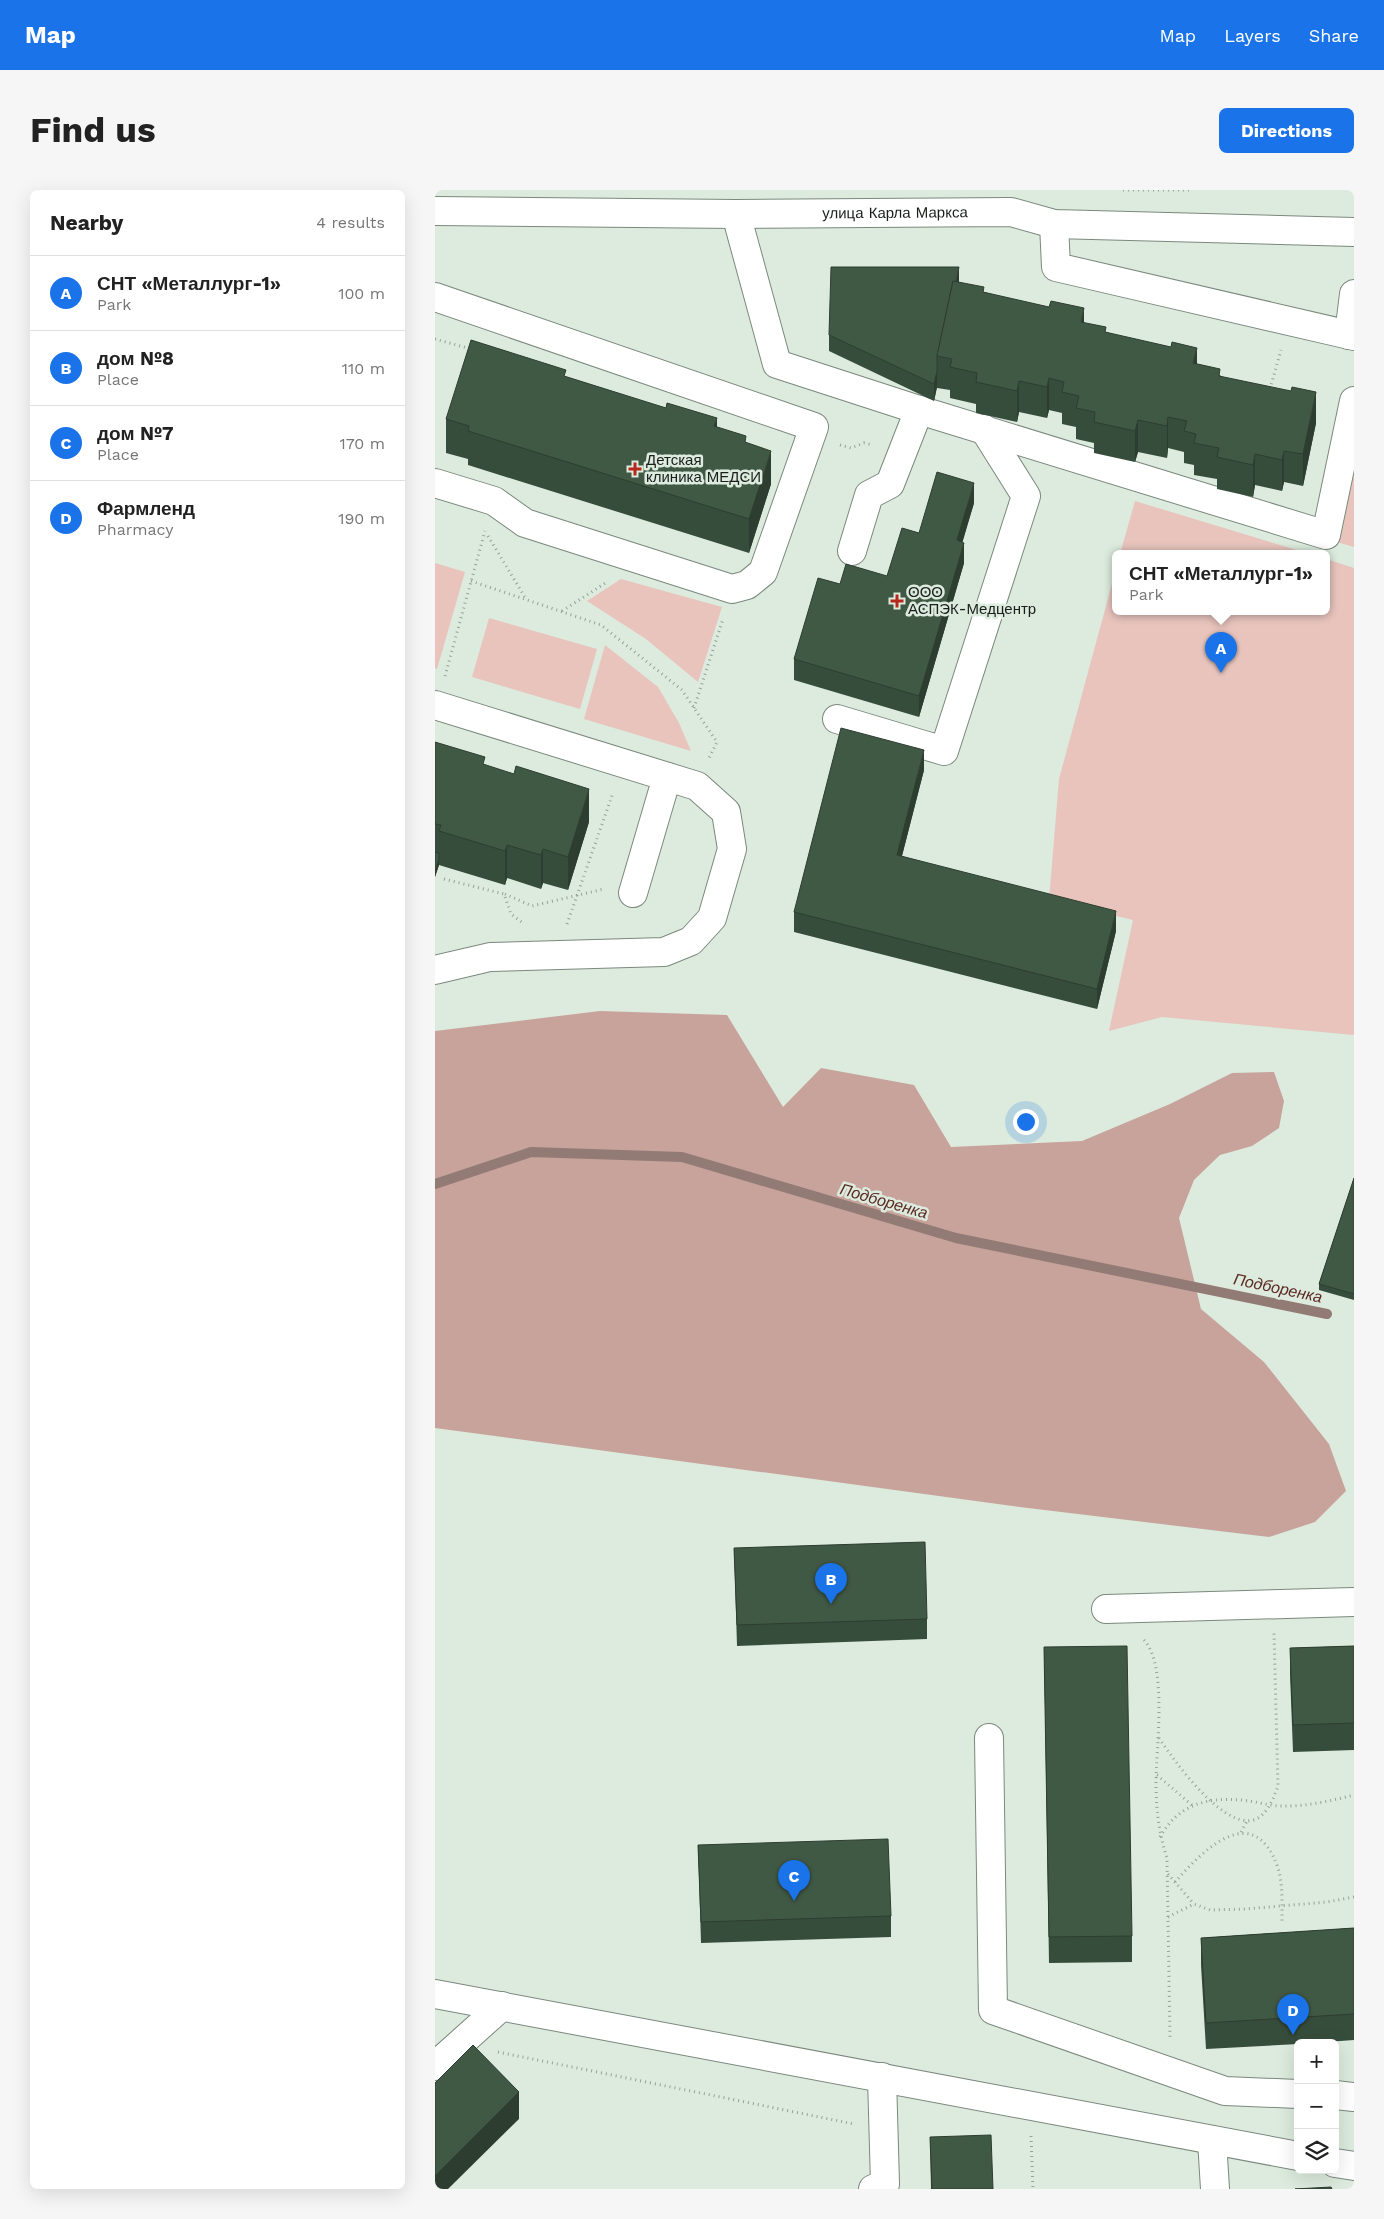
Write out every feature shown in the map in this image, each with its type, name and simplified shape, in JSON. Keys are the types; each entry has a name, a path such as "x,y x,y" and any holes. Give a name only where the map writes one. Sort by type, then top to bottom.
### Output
{"street":[{"name":"улица Карла Маркса","path":"435,212 736,214 1011,201 1054,224 1354,232"},
{"path":"736,214 777,364 919,410 1327,535 1354,400"},
{"path":"1054,224 1056,267 1351,336 1354,294"},
{"path":"435,297 814,427 763,572 747,586 732,589 525,524 494,501 435,483"},
{"path":"852,551 869,496 890,484 919,410"},
{"path":"837,719 944,751 1026,496 983,429"},
{"path":"435,970 490,957 664,952 691,941 712,918 732,849 726,812 697,786 436,706"},
{"path":"635,888 667,777"},
{"path":"1106,1609 1354,1602"},
{"path":"989,1738 993,2010 1225,2091 1294,2094"},
{"path":"435,1994 1294,2155"},
{"path":"435,2066 502,2006"},
{"path":"881,2187 884,2130 882,2078"},
{"path":"1339,2095 1354,2097"},
{"path":"1212,2140 1215,2189"},
{"path":"1339,2164 1354,2166"}],"path":[{"path":"1123,190 1192,190"},
{"path":"435,339 473,350"},
{"path":"1269,391 1282,345"},
{"path":"436,706 494,501"},
{"path":"485,531 526,600"},
{"path":"561,612 640,560"},
{"path":"471,581 601,625 682,690 717,742 697,786"},
{"path":"694,709 732,589"},
{"path":"566,926 614,790"},
{"path":"444,879 504,894 532,906 577,895 635,888"},
{"path":"504,894 511,914 527,927"},
{"path":"559,927 575,926"},
{"path":"1158,1738 1185,1775 1210,1801 1233,1816 1247,1821 1260,1817 1271,1805 1278,1786 1273,1604"},
{"path":"1141,1636 1147,1644 1155,1665 1159,1719 1156,1774 1160,1837 1167,1858 1170,2072"},
{"path":"1156,1774 1193,1806"},
{"path":"1160,1837 1169,1821 1193,1806 1218,1799 1298,1806 1354,1795"},
{"path":"1241,1832 1247,1821"},
{"path":"1175,1882 1197,1856 1228,1835 1241,1832 1258,1837 1271,1852 1279,1870 1282,1922"},
{"path":"1167,1873 1194,1904 1210,1910 1327,1902 1354,1897"},
{"path":"1168,1918 1194,1904"},
{"path":"459,2044 884,2130"},
{"path":"1030,2105 1033,2189"}],"shaded area":[{"path":"1354,447 1354,547 1330,540"},
{"path":"1135,501 1297,550 1121,550"},
{"path":"1330,560 1354,568 1354,1035 1162,1017 1109,1031 1133,920 1049,900 1059,779 1112,584 1112,615 1330,615"},
{"path":"435,563 465,572 437,669 435,668"},
{"path":"621,579 722,607 698,682 646,639 587,601"},
{"path":"489,618 597,649 580,709 472,677"},
{"path":"605,645 658,687 679,723 691,751 584,719"},
{"path":"600,1011 727,1015 783,1107 821,1068 914,1085 951,1147 1082,1141 1170,1104 1232,1073 1274,1072 1284,1101 1279,1128 1252,1146 1220,1155 1194,1180 1179,1218 1201,1309 1264,1362 1329,1444 1346,1491 1315,1522 1269,1537 1028,1508 435,1428 435,1031"}],"building":[{"path":"831,267 959,267 956,282 953,281 937,356 937,371 934,384 829,335"},
{"path":"953,281 984,287 983,292 1049,307 1051,301 1084,308 1081,322 1106,327 1105,332 1171,347 1172,342 1197,348 1193,363 1220,369 1219,376 1291,391 1292,387 1316,392 1303,454 1284,451 1282,460 1255,454 1253,465 1217,457 1219,448 1194,443 1196,434 1184,431 1187,421 1168,417 1167,426 1138,420 1135,431 1094,422 1095,412 1076,408 1079,396 1062,392 1064,382 1049,378 1047,387 1019,381 1017,391 976,382 977,373 950,367 952,359 937,356"},
{"path":"471,340 566,370 564,376 666,408 667,403 717,418 714,426 746,436 745,442 771,451 749,519 468,431 469,426 446,419"},
{"name":"ООО АСПЭК-Медцентр","path":"937,472 974,483 957,540 964,543 919,696 794,659 818,578 840,584 846,564 887,576 902,528 919,533"},
{"path":"841,728 924,750 897,855 1116,911 1097,989 794,912"},
{"path":"435,742 485,757 483,764 514,774 516,766 589,789 568,857 543,849 541,855 507,845 505,851 439,831 441,825 435,824"},
{"path":"435,852 439,853 439,859 435,872"},
{"path":"1354,1178 1354,1294 1319,1284"},
{"path":"925,1542 927,1619 737,1625 734,1548"},
{"path":"1127,1646 1132,1936 1049,1937 1044,1647"},
{"path":"1354,1646 1354,1723 1293,1725 1290,1648"},
{"path":"888,1839 891,1916 701,1922 698,1845"},
{"path":"1354,1928 1354,2014 1206,2023 1201,1938"},
{"path":"473,2045 519,2092 435,2176 435,2083"},
{"path":"991,2135 993,2189 932,2189 930,2137"},
{"path":"1331,2187 1332,2189 1295,2189"}],"waterway":[{"name":"Подборенка","path":"435,1184 531,1152 682,1157 956,1238 1327,1314"}],"place":[{"name":"Детская клиника МЕДСИ","path":"635,469"},
{"name":"ООО АСПЭК-Медцентр","path":"897,601"},
{"name":"СНТ «Металлург-1»","path":"1221,673"},
{"name":"дом №8","path":"831,1604"},
{"name":"дом №7","path":"794,1901"},
{"name":"Фармленд","path":"1293,2035"}]}
